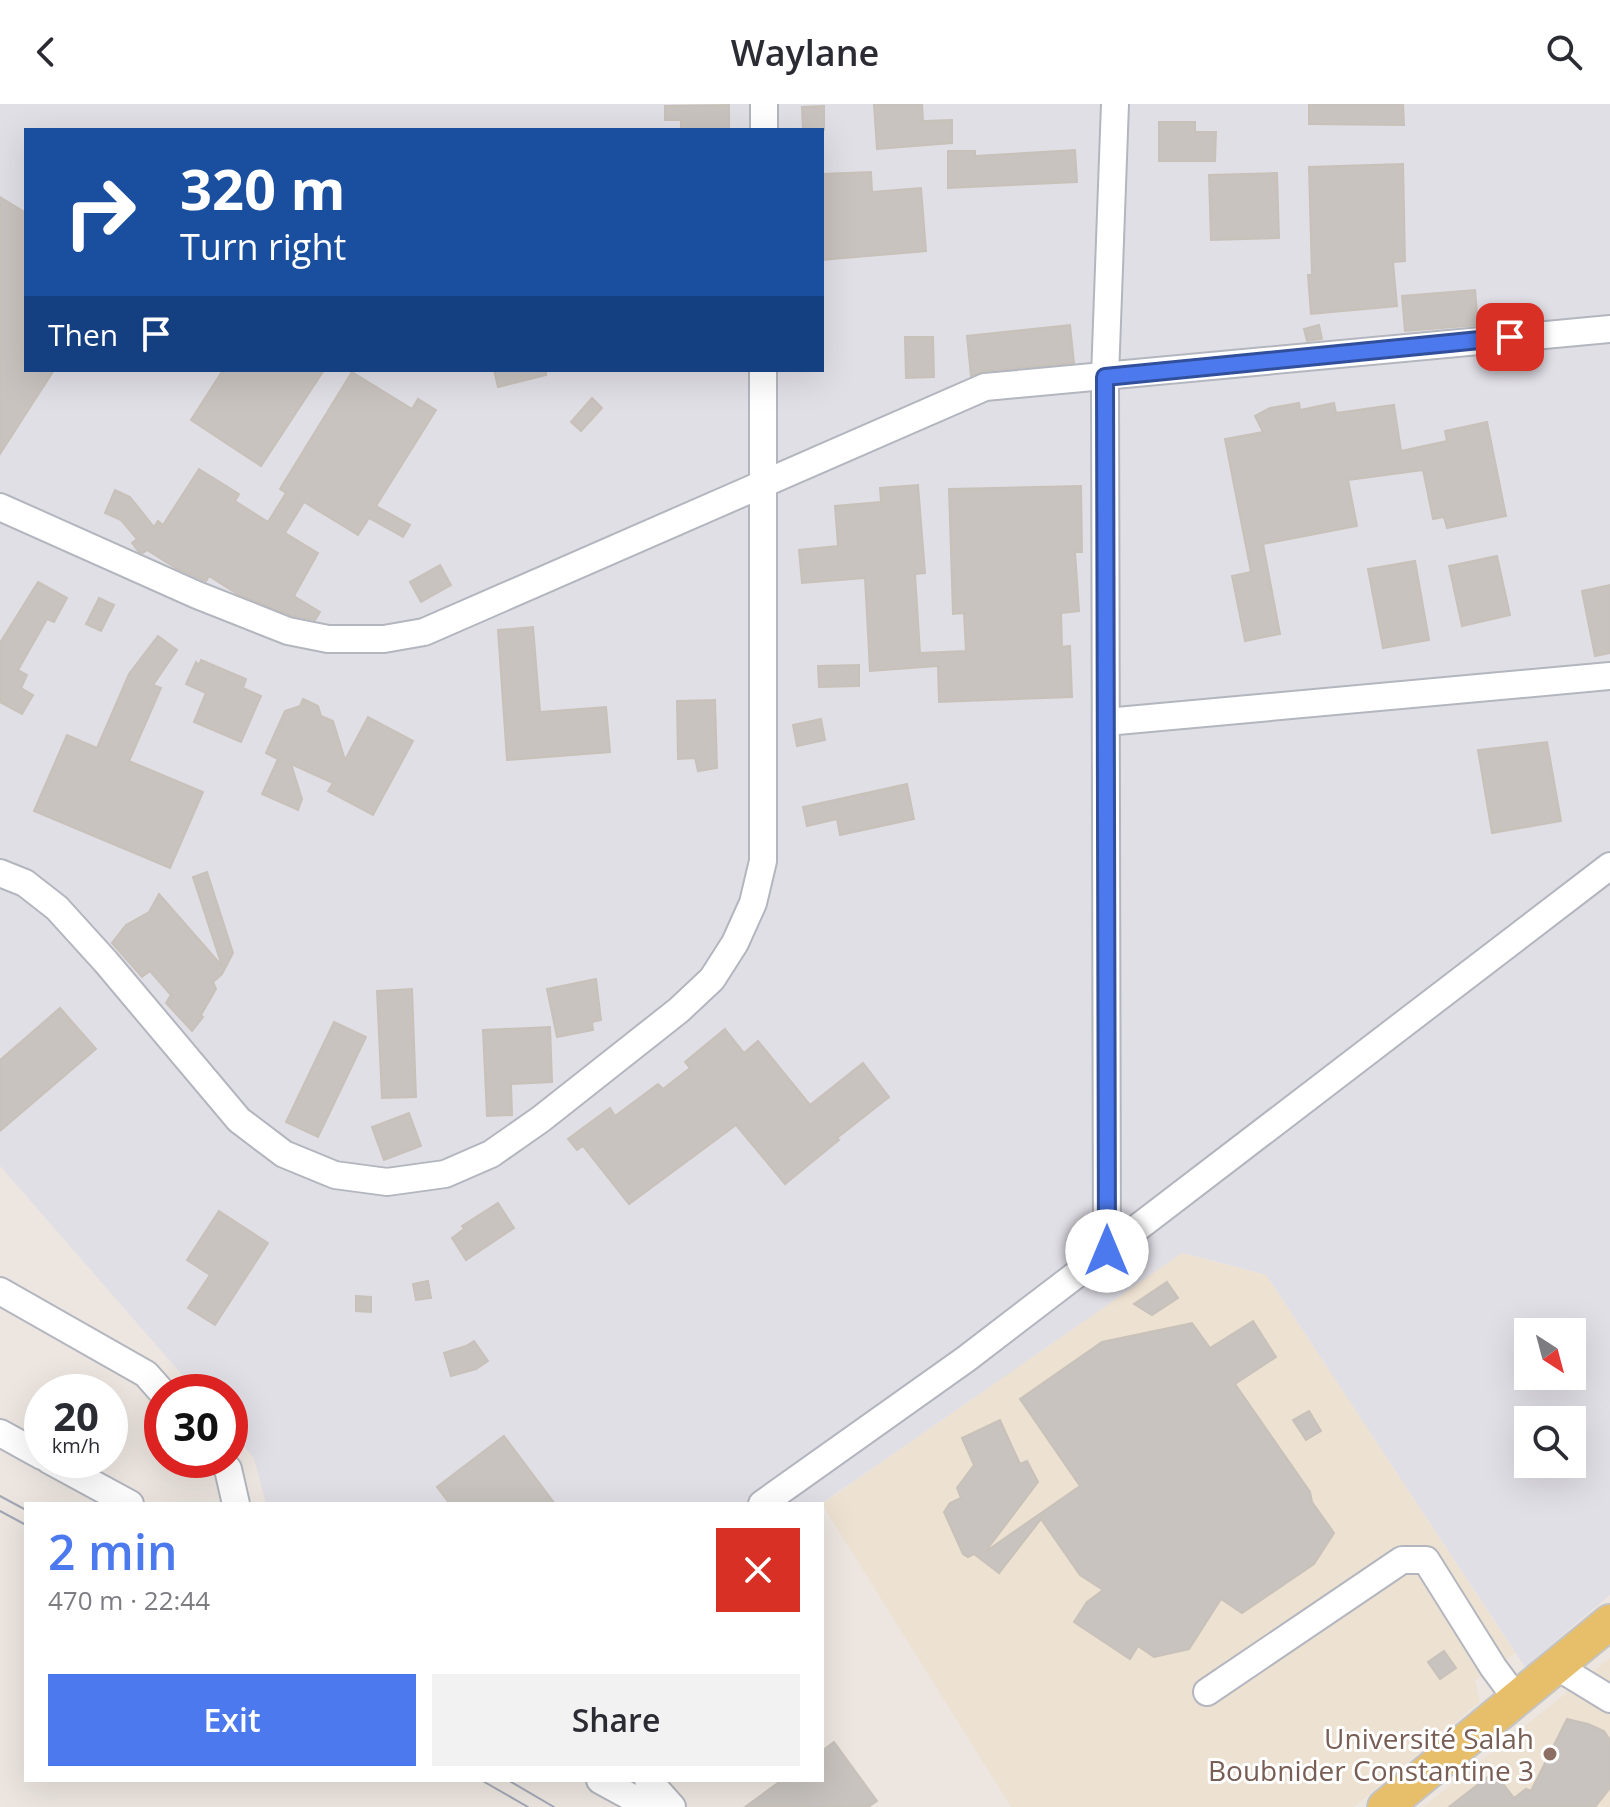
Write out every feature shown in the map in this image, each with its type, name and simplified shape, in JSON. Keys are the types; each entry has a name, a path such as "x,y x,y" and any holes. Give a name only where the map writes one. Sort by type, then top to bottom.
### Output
{"main road":[{"path":"1385,1807 1610,1622"}],"street":[{"path":"764,104 764,128"},
{"path":"1107,1251 1105,377 1115,104"},
{"path":"0,507 197,595 288,631 328,639 384,639 424,632 985,387 1610,329"},
{"path":"0,873 25,883 57,908 239,1120 284,1154 335,1175 387,1182 445,1174 491,1154 541,1119 679,1010 712,979 735,943 753,903 763,861 763,372"},
{"path":"1106,722 1610,676"},
{"path":"765,1502 966,1359 1610,866"},
{"path":"0,1291 146,1374"},
{"path":"0,1433 24,1446"},
{"path":"82,1478 126,1502"},
{"path":"230,1478 236,1502"},
{"path":"1207,1692 1402,1560 1426,1560 1516,1698"},
{"path":"1556,1666 1610,1699"},
{"path":"604,1782 649,1807"},
{"path":"650,1782 672,1807"}],"shaded area":[{"path":"0,104 1610,104 1610,1595 1525,1667 1266,1275 1183,1253 824,1502 265,1502 254,1458 248,1451 248,1374 181,1374 0,1166"},
{"path":"1182,1253 1266,1275 1515,1653 1475,1680 1480,1702 1354,1807 1011,1807 824,1507 824,1503"},
{"name":"Université Salah Boubnider Constantine 3","path":"1610,1658 1610,1807 1423,1807 1556,1701"}],"building":[{"path":"874,104 922,104 923,121 952,120 952,143 877,149"},
{"path":"1309,104 1403,104 1404,125 1309,124"},
{"path":"729,105 729,128 681,128 681,120 665,120 665,106"},
{"path":"824,106 824,128 803,128 802,107"},
{"path":"1159,122 1195,122 1195,132 1216,132 1215,161 1159,161"},
{"path":"1075,150 1077,182 948,188 948,151 975,151 975,156"},
{"path":"1403,164 1405,261 1393,262 1397,306 1311,314 1308,275 1312,275 1309,167"},
{"path":"871,172 872,192 921,188 926,251 824,260 824,174"},
{"path":"1277,173 1279,238 1211,240 1209,175"},
{"path":"0,197 24,212 24,372 53,372 0,454"},
{"path":"1475,290 1478,325 1405,331 1402,296"},
{"path":"1070,325 1074,363 984,371 971,376 967,336"},
{"path":"1319,325 1322,339 1307,341 1304,329"},
{"path":"905,337 933,337 934,377 906,378"},
{"path":"222,372 323,372 261,466 191,420"},
{"path":"352,372 412,409 418,399 436,410 376,506 410,525 403,537 369,518 358,535 304,502 285,533 318,553 294,596 320,612 315,620 293,616 239,595 209,576 206,581 203,580 147,550 139,552 132,543 137,539 121,520 105,513 115,490 130,497 154,527 158,521 163,525 199,469 239,494 235,501 268,522 286,493 280,489"},
{"path":"494,372 546,372 546,375 498,387"},
{"path":"592,398 602,408 581,431 571,422"},
{"path":"1299,403 1300,410 1334,403 1336,413 1394,405 1401,451 1447,441 1445,431 1487,422 1506,516 1447,528 1444,517 1433,519 1423,470 1348,480 1357,526 1263,544 1280,634 1245,641 1232,576 1251,572 1225,439 1263,432 1255,416 1270,408"},
{"path":"918,485 925,573 915,574 920,653 966,651 964,613 953,614 949,489 1081,486 1082,552 1075,552 1079,611 1061,613 1062,647 1070,646 1072,697 939,702 938,666 870,671 865,578 802,583 799,550 838,546 835,506 881,502 880,488"},
{"path":"1497,556 1510,615 1462,626 1449,566"},
{"path":"1415,561 1429,640 1383,648 1368,569"},
{"path":"440,565 451,585 421,602 410,582"},
{"path":"38,582 67,598 54,622 47,619 18,670 27,675 21,688 33,695 22,714 0,702 0,643"},
{"path":"1610,585 1610,653 1595,656 1582,591"},
{"path":"99,598 114,605 101,631 86,624"},
{"path":"533,627 540,712 606,707 610,752 507,760 498,630"},
{"path":"158,636 177,650 153,685 161,688 129,761 203,792 170,868 34,811 67,735 97,748 129,674"},
{"path":"201,660 246,679 243,688 261,696 241,742 194,722 206,693 186,684 196,662 199,665"},
{"path":"859,665 859,686 819,687 818,666"},
{"path":"303,699 318,706 321,716 333,721 345,760 368,717 413,741 373,815 328,791 333,783 291,764 302,799 298,810 262,794 278,759 266,753 285,711 300,706"},
{"path":"715,700 717,768 698,771 695,758 678,759 677,701"},
{"path":"821,719 825,740 797,746 793,725"},
{"path":"1547,742 1561,821 1492,833 1478,750"},
{"path":"907,784 914,819 840,835 837,819 807,826 803,807"},
{"path":"207,872 233,953 222,974 213,982 216,989 201,1015 203,1017 192,1031 166,1003 171,995 150,971 142,977 112,943 126,925 149,912 159,894 222,966 193,877"},
{"path":"596,979 601,1020 592,1022 593,1030 557,1037 547,989"},
{"path":"412,989 416,1097 382,1098 377,991"},
{"path":"60,1008 96,1049 0,1131 0,1060"},
{"path":"334,1022 366,1037 318,1137 286,1122"},
{"path":"550,1027 552,1082 511,1084 512,1115 487,1116 483,1030"},
{"path":"725,1029 744,1053 758,1041 810,1105 863,1063 889,1097 785,1184 736,1125 629,1204 583,1146 577,1150 568,1139 610,1108 615,1116 658,1084 663,1089 690,1068 685,1062"},
{"path":"409,1113 421,1146 384,1160 372,1127"},
{"path":"498,1203 514,1228 466,1260 452,1238 464,1229 462,1226"},
{"path":"219,1211 268,1243 215,1325 188,1308 210,1275 187,1260"},
{"path":"428,1281 431,1298 416,1300 413,1284"},
{"path":"1167,1282 1178,1298 1152,1315 1134,1304"},
{"path":"356,1296 371,1297 371,1312 356,1311"},
{"path":"1253,1321 1276,1357 1235,1384 1310,1492 1312,1502 1334,1533 1314,1564 1242,1613 1221,1599 1189,1649 1154,1657 1138,1646 1130,1659 1074,1622 1087,1602 1103,1590 1080,1575 1041,1519 999,1573 974,1554 968,1557 963,1554 944,1512 950,1503 961,1498 957,1488 974,1465 962,1438 1000,1420 1020,1464 1027,1461 1038,1482 985,1552 1080,1486 1020,1399 1102,1342 1192,1323 1210,1348"},
{"path":"474,1341 488,1361 476,1369 451,1376 444,1353"},
{"path":"1309,1411 1321,1431 1306,1440 1293,1420"},
{"path":"504,1436 554,1502 448,1502 437,1487"},
{"path":"1444,1651 1456,1668 1440,1679 1428,1662"},
{"path":"1567,1719 1604,1731 1610,1740 1610,1788 1595,1807 1449,1807 1494,1772 1514,1798 1526,1789 1531,1791"},
{"path":"834,1742 877,1801 868,1807 745,1807 779,1782 824,1782 824,1750"}],"tram line":[{"path":"0,1496 24,1509"},
{"path":"0,1511 24,1524"},
{"path":"484,1782 528,1807"},
{"path":"511,1782 554,1807"}],"place":[{"name":"Université Salah Boubnider Constantine 3","path":"1550,1754"}],"route":[{"path":"1107,1251 1105,377 1510,337"}]}
